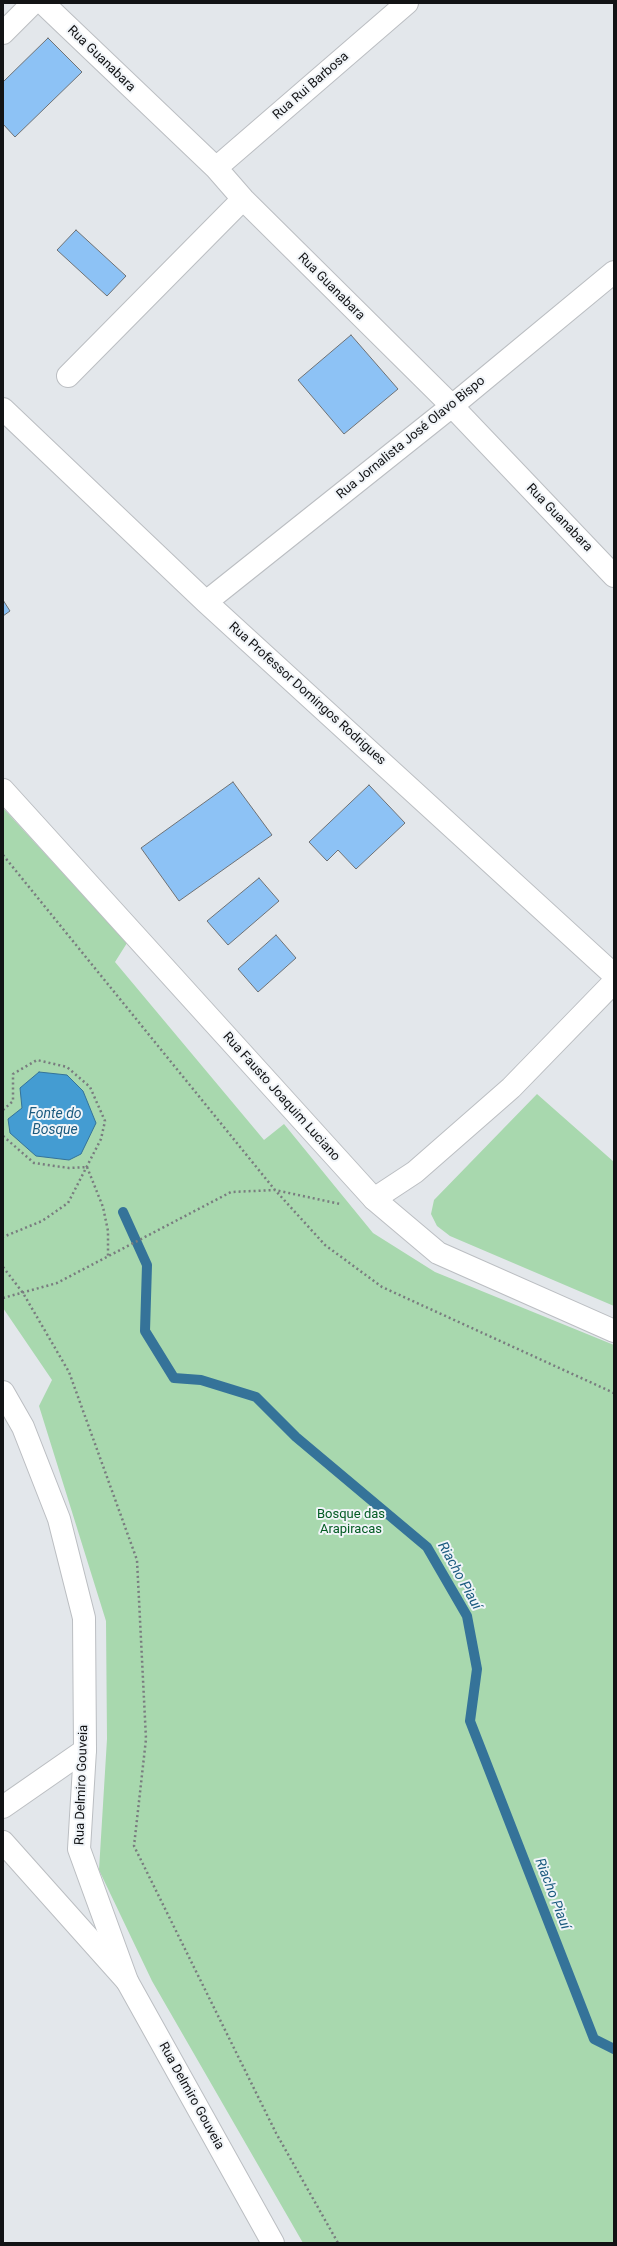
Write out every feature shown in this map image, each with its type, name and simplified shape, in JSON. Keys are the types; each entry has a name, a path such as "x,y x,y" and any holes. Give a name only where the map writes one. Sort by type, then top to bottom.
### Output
{"street":[{"path":"3,33 33,3"},
{"name":"Rua Guanabara","path":"43,3 216,168 243,199 452,406 614,576"},
{"name":"Rua Rui Barbosa","path":"216,168 407,3"},
{"path":"68,376 243,199"},
{"name":"Rua Jornalista José Olavo Bispo","path":"206,602 452,406 614,272"},
{"name":"Rua Professor Domingos Rodrigues","path":"3,409 206,602 614,975"},
{"name":"Rua Fausto Joaquim Luciano","path":"3,790 374,1199 438,1253 614,1331"},
{"path":"374,1199 415,1172 511,1088 614,982"},
{"name":"Rua Delmiro Gouveia","path":"3,1392 23,1427 59,1520 84,1618 85,1750 79,1849 127,1981 273,2243"},
{"path":"3,1807 85,1750"},
{"path":"3,1842 127,1981"}],"path":[{"path":"3,855 275,1190 325,1245 382,1287 614,1393"},
{"path":"3,1110 13,1101 13,1074 37,1060 67,1067 90,1087 104,1121 101,1139 68,1203 42,1220 3,1237"},
{"path":"3,1136 34,1163 69,1168 87,1167"},
{"path":"87,1167 103,1207 108,1231 108,1256"},
{"path":"3,1298 57,1283 231,1192 275,1190 338,1204 374,1199"},
{"path":"3,1267 23,1293 69,1372 137,1560 146,1740 134,1846 276,2133 338,2243"}],"green space":[{"name":"Bosque das Arapiracas","path":"3,808 127,943 115,962 264,1140 284,1124 373,1233 435,1272 614,1345 614,2243 303,2243 152,1981 99,1870 107,1739 106,1621 39,1406 52,1380 3,1308"},
{"path":"537,1094 614,1162 614,1306 450,1236 437,1226 431,1214 434,1200"}],"water":[{"name":"Fonte do Bosque","path":"39,1072 67,1075 83,1091 96,1123 81,1154 69,1160 36,1156 10,1133 8,1119 22,1108 20,1088"}],"building":[{"path":"48,38 82,72 15,137 3,124 3,82"},
{"path":"76,230 126,276 107,296 57,250"},
{"path":"351,335 398,389 344,434 298,380"},
{"path":"3,600 10,611 3,616"},
{"path":"233,782 272,835 179,901 141,848"},
{"path":"369,785 405,823 356,869 338,850 327,861 309,842"},
{"path":"259,878 279,901 228,945 207,921"},
{"path":"276,935 296,958 258,992 238,969"}],"waterway":[{"name":"Riacho Piauí","path":"123,1212 147,1265 145,1331 174,1378 201,1380 256,1397 296,1437 427,1547 467,1616 477,1669 470,1721 594,2039 614,2049"}]}
